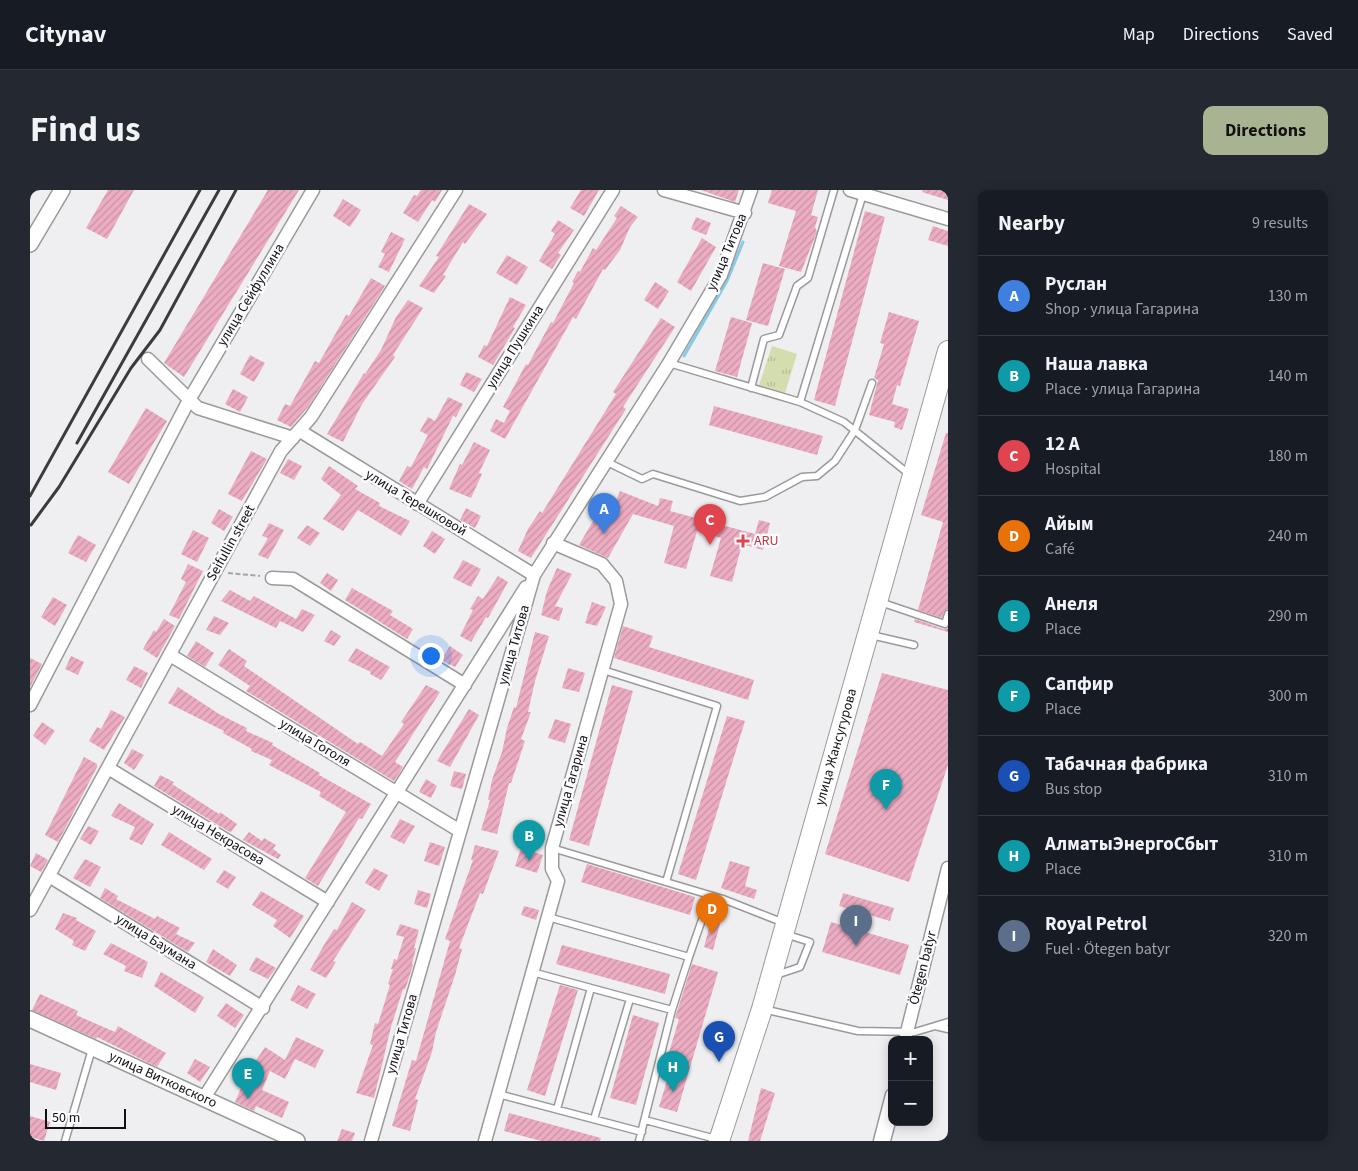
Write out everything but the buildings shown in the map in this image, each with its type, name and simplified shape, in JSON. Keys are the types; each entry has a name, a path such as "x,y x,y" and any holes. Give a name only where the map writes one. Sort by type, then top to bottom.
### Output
{"main road":[{"name":"улица Жансугурова","path":"719,1140 762,1009 948,351"}],"street":[{"path":"30,244 62,190"},
{"name":"улица Сейфуллина","path":"30,705 189,400 313,190"},
{"name":"Seifullin street","path":"30,910 281,451 296,434 456,190"},
{"name":"улица Пушкина","path":"417,504 613,190"},
{"path":"664,190 745,213"},
{"name":"улица Титова","path":"372,1141 534,574 669,363 721,275 745,213 751,190"},
{"path":"850,190 948,219"},
{"name":"улица Терешковой","path":"148,359 198,408 296,434 534,574"},
{"name":"улица Гагарина","path":"485,1141 558,881 552,869 552,848 621,604 616,581 602,564 553,543"},
{"path":"204,1098 263,1008 534,574"},
{"path":"272,578 293,579 465,685"},
{"name":"улица Гоголя","path":"170,655 460,831"},
{"name":"улица Некрасова","path":"108,768 328,902"},
{"name":"Ötegen batyr","path":"911,1036 948,868"},
{"name":"улица Баумана","path":"49,876 263,1008"},
{"name":"улица Витковского","path":"30,1019 297,1141"},
{"path":"880,1141 888,1110"}],"lane":[{"path":"751,388 764,339 779,335 797,286 808,278 834,190"},
{"path":"800,402 863,194"},
{"path":"669,363 800,402 855,430 912,476"},
{"path":"605,461 642,480 653,474 740,501 765,497 802,477 817,476 835,461 855,430 872,383"},
{"path":"876,601 945,624 948,614"},
{"path":"867,634 914,645"},
{"path":"603,670 717,706 666,882"},
{"path":"552,848 723,899 810,942 800,967 770,977"},
{"path":"639,1141 672,1010 689,957 705,911 723,899"},
{"path":"548,917 689,957"},
{"path":"532,972 672,1010"},
{"path":"556,1109 591,988"},
{"path":"594,1119 630,999"},
{"path":"762,1009 858,1031 902,1036"},
{"path":"913,1036 934,1025 948,1022"},
{"path":"934,1025 948,1030"},
{"path":"65,1141 93,1047"},
{"path":"498,1094 642,1132"},
{"path":"645,1120 719,1140"},
{"path":"888,1141 891,1126"}],"path":[{"path":"215,572 272,578"}],"green space":[{"path":"772,346 797,354 785,393 759,385"}],"waterway":[{"path":"684,356 727,281 743,242"}],"railway":[{"path":"30,496 200,190"},
{"path":"77,443 219,190"},
{"path":"31,525 59,487 131,368 160,330 236,190"}],"place":[{"name":"Руслан","path":"604,534"},
{"name":"ARU","path":"743,541"},
{"name":"12 А","path":"710,545"},
{"name":"Сапфир","path":"886,810"},
{"name":"Наша лавка","path":"529,861"},
{"name":"Айым","path":"712,934"},
{"name":"Royal Petrol","path":"856,946"},
{"name":"Табачная фабрика","path":"719,1062"},
{"name":"АлматыЭнергоСбыт","path":"673,1092"},
{"name":"Анеля","path":"248,1099"}]}
